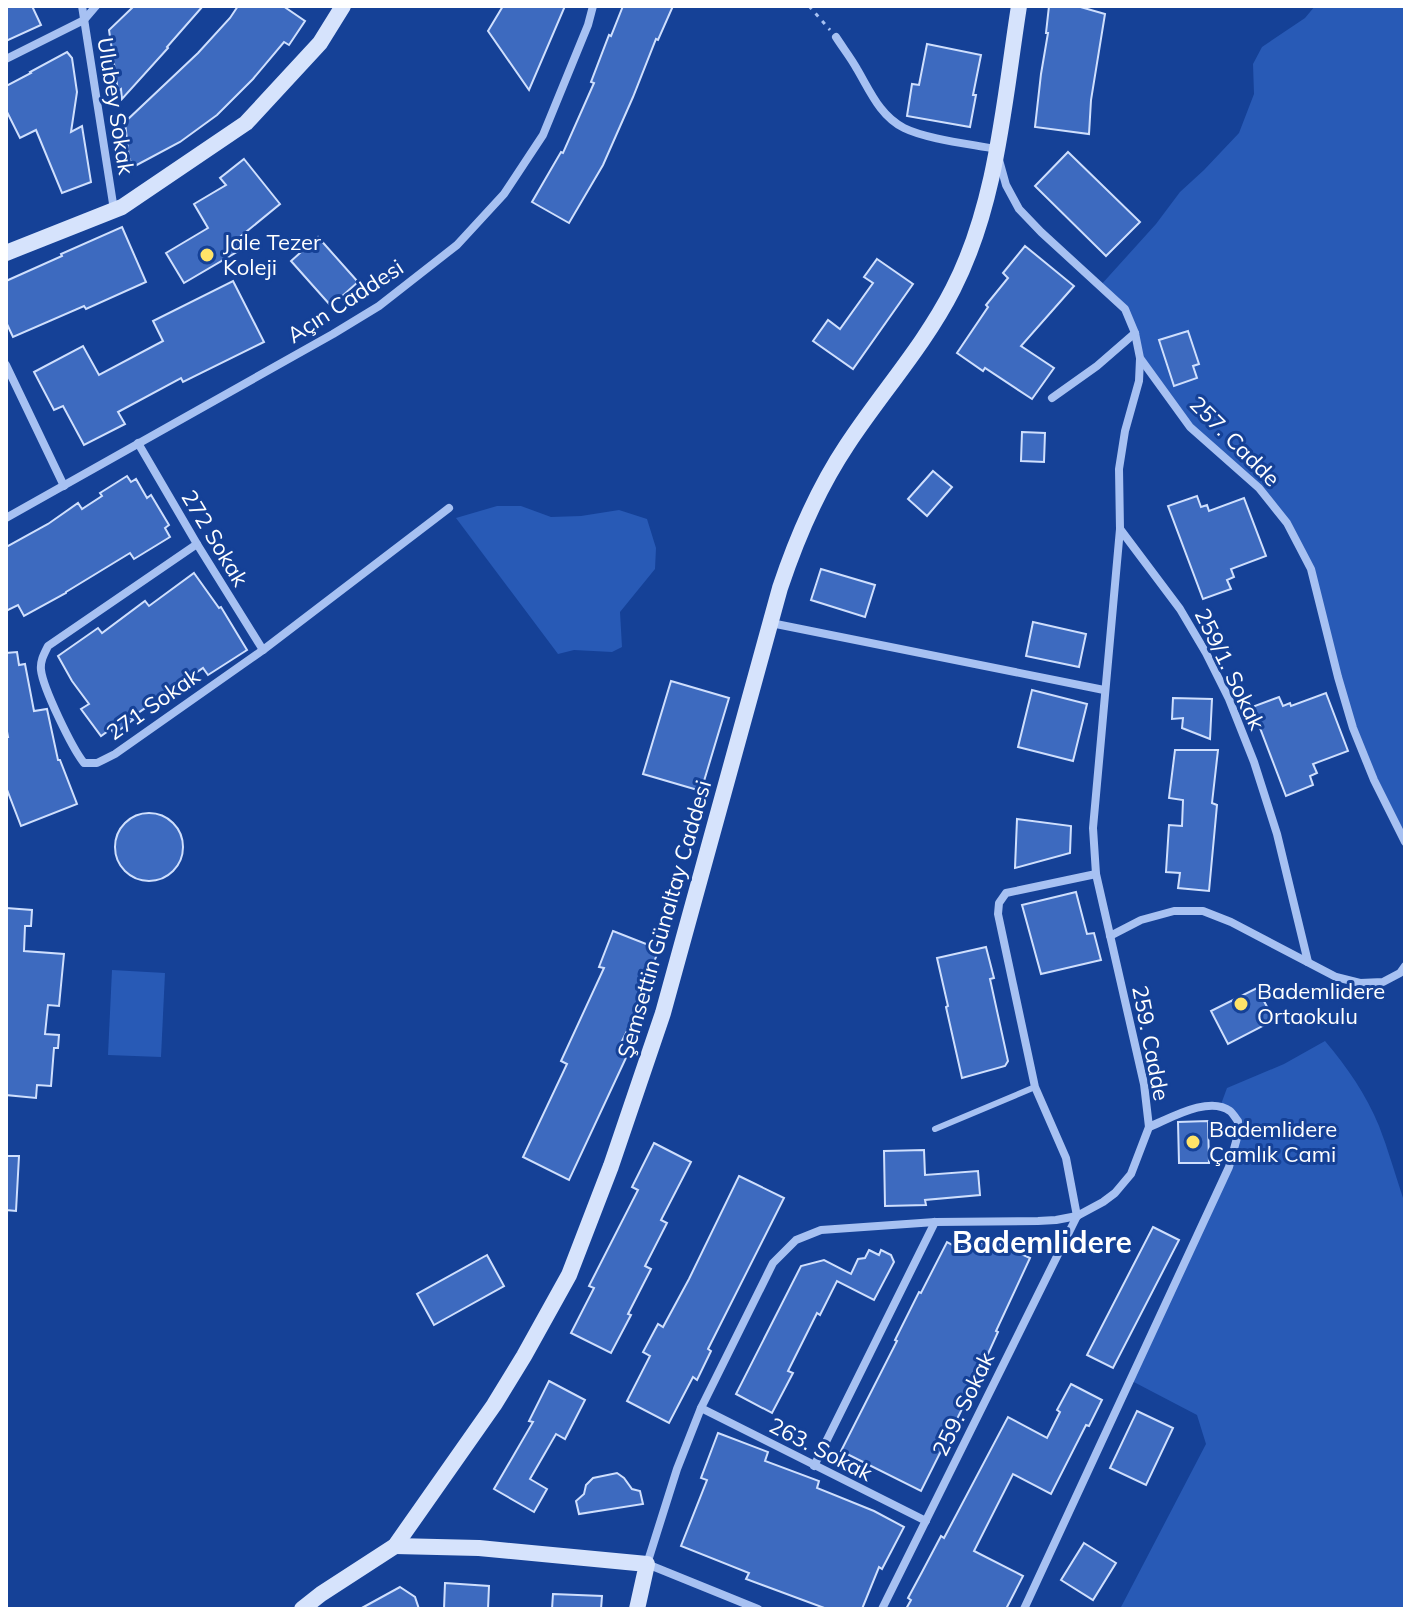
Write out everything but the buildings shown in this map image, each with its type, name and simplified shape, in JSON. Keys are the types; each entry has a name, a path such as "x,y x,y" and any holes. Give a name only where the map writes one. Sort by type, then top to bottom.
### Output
{"street":[{"name":"Ulubey Sokak","path":"82,6 114,211"},
{"path":"6,59 84,20 96,6"},
{"path":"6,253 114,211 246,123 320,43 343,6"},
{"name":"Açın Caddesi","path":"6,518 356,320 379,306 457,245 504,194 543,135 593,6"},
{"name":"Şemsettin Günaltay Caddesi","path":"395,1546 494,1405 569,1275 611,1166 663,1013 780,588 797,538 845,447 937,317 966,262 979,229 996,149 1019,6"},
{"path":"836,37 872,97 894,122 917,133 996,149"},
{"name":"257. Cadde","path":"996,149 1006,185 1019,209 1125,309 1135,333 1140,358 1190,427 1259,488 1287,523 1311,569 1353,728 1374,780 1405,842"},
{"path":"1052,398 1097,366 1135,333"},
{"path":"1120,529 1119,469 1139,381 1140,358"},
{"path":"6,365 64,486"},
{"name":"272 Sokak","path":"138,443 263,650"},
{"name":"271 Sokak","path":"197,544 48,646 43,655 43,680 75,752 84,763 97,763 115,754 263,650 449,508"},
{"name":"259. Cadde","path":"1024,1609 1229,1167 1237,1138 1238,1121 1229,1110 1213,1105 1199,1106 1149,1127 1144,1084 1096,874 1093,828 1120,529"},
{"name":"259/1. Sokak","path":"1120,529 1180,609 1229,699 1254,762 1277,834 1308,962"},
{"path":"771,623 1104,690"},
{"path":"1077,1216 1066,1158 1035,1087 998,914 999,903 1006,893 1096,874"},
{"path":"1110,936 1141,920 1174,911 1203,911 1231,922 1336,977 1360,983 1383,982 1400,973 1405,966"},
{"path":"637,1609 647,1564 677,1469 701,1408 773,1263 796,1240 821,1230 935,1222 1038,1221 1077,1216 1115,1193 1131,1174 1149,1127"},
{"name":"259. Sokak","path":"882,1609 1077,1216"},
{"path":"814,1466 935,1222"},
{"name":"263. Sokak","path":"701,1408 926,1521"},
{"path":"302,1609 395,1546 479,1548 647,1564 758,1609"}],"lane":[{"path":"935,1129 1035,1087"}],"path":[{"path":"809,6 836,37"}],"shaded area":[{"path":"1315,6 1405,6 1405,842 1353,728 1311,569 1287,523 1259,488 1190,427 1140,358 1125,309 1100,286 1156,224 1180,192 1239,133 1254,94 1253,64 1262,47 1305,18"},
{"path":"497,506 521,506 551,517 619,510 647,519 656,548 655,569 620,612 622,647 612,652 574,650 558,654 456,518"},
{"path":"112,970 165,973 161,1057 108,1055"},
{"path":"1325,1041 1368,1103 1405,1199 1405,1609 1120,1609 1206,1444 1197,1415 1130,1380 1229,1167 1238,1121 1220,1107 1227,1088 1284,1064"}],"place":[{"name":"Jale Tezer Koleji","path":"207,255"},
{"name":"Bademlidere Ortaokulu","path":"1241,1004"},
{"name":"Bademlidere Çamlık Cami","path":"1193,1142"}],"district":[{"name":"Bademlidere","path":"1042,1243"}]}
